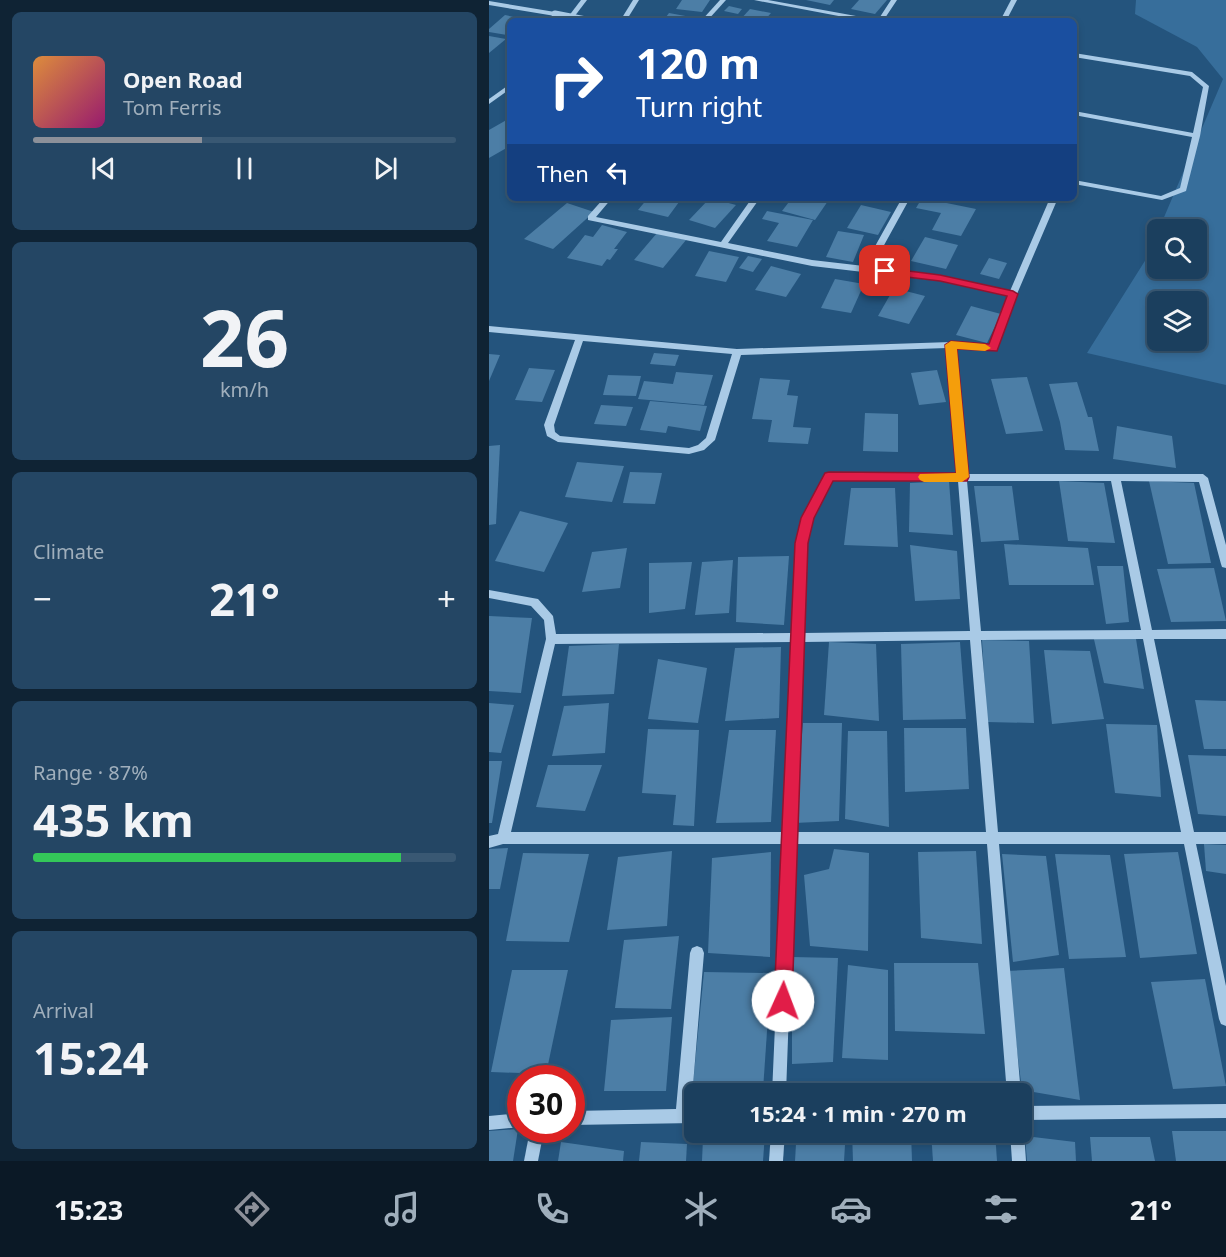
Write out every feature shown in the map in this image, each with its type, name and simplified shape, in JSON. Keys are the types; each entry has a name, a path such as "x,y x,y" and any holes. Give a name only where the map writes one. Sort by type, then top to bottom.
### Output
{"street":[{"path":"570,18 584,0"},
{"path":"625,18 636,0"},
{"path":"708,18 723,0"},
{"path":"757,0 861,18"},
{"path":"880,18 894,0"},
{"path":"1005,18 1014,0"},
{"path":"489,3 576,18"},
{"path":"1077,55 1192,74 1207,87 1183,189 1162,198 1077,183"},
{"path":"489,102 507,88"},
{"path":"1077,114 1195,135"},
{"path":"605,201 591,218 811,263 940,278 1013,294"},
{"path":"723,245 754,201"},
{"path":"867,269 904,201"},
{"path":"489,329 737,352 951,345 993,348 1053,201"},
{"path":"581,338 549,425 550,434 558,439 689,451 701,448 710,440 737,352"},
{"path":"951,345 1013,1083"},
{"path":"779,1083 801,543 808,518 829,477 1203,478 1226,564"},
{"path":"1115,478 1226,1019"},
{"path":"489,594 534,602 549,619 551,639 503,837"},
{"path":"551,639 1226,634"},
{"path":"489,842 503,837 1226,838"},
{"path":"691,1083 697,953"},
{"path":"1032,1113 1226,1111"},
{"path":"585,1118 684,1116"},
{"path":"489,1123 507,1121"},
{"path":"531,1161 534,1143"},
{"path":"776,1161 777,1143"},
{"path":"1018,1143 1019,1161"}],"shaded area":[{"path":"1136,0 1226,0 1226,385 1087,353 1147,258 1147,279 1207,279 1207,219 1163,219 1223,79 1197,47 1135,14"}],"building":[{"path":"682,0 710,0 702,12 676,9"},
{"path":"806,0 834,0 830,5"},
{"path":"859,0 887,0 875,14 851,9"},
{"path":"729,6 742,9 738,14 724,11"},
{"path":"750,9 771,13 767,18 742,18"},
{"path":"669,13 691,17 690,18 665,18"},
{"path":"505,15 519,18 507,18 507,35 489,32 489,29"},
{"path":"489,36 506,39 489,53"},
{"path":"507,120 507,148 489,158 489,130"},
{"path":"646,201 680,201 668,217 638,210"},
{"path":"707,201 721,201 736,205 715,228 689,220"},
{"path":"790,201 828,201 815,220 782,211"},
{"path":"920,201 937,201 976,209 961,236 932,230 941,213 916,208"},
{"path":"567,203 594,212 553,249 524,239"},
{"path":"861,205 891,212 878,235 847,228"},
{"path":"767,211 813,220 797,247 767,241 779,223 762,219"},
{"path":"602,225 627,232 614,249 618,249 610,260 607,259 602,266 567,258 585,235 593,237"},
{"path":"838,231 864,235 853,262 826,257"},
{"path":"657,233 686,240 663,268 634,260"},
{"path":"925,237 958,245 946,269 911,261"},
{"path":"709,251 739,257 726,282 695,276"},
{"path":"748,256 762,259 753,272 739,268"},
{"path":"989,258 1007,263 999,279 980,274"},
{"path":"771,266 801,274 786,297 755,290"},
{"path":"835,279 864,284 851,313 821,308"},
{"path":"894,288 925,296 909,324 878,316"},
{"path":"971,306 1001,314 987,343 956,335"},
{"path":"654,353 679,355 675,366 650,364"},
{"path":"489,354 500,355 489,381"},
{"path":"529,368 555,370 542,402 515,400"},
{"path":"937,370 946,402 919,405 911,373"},
{"path":"676,372 713,375 704,405 638,399 644,381 673,384"},
{"path":"608,375 641,376 636,396 603,395"},
{"path":"1027,377 1043,431 1006,434 991,379"},
{"path":"760,378 790,380 787,395 798,396 793,427 811,428 808,444 768,442 772,420 752,419"},
{"path":"1077,382 1088,417 1092,417 1099,451 1065,450 1049,384"},
{"path":"650,401 707,406 700,431 668,426 666,433 640,430"},
{"path":"601,405 633,407 626,426 594,424"},
{"path":"865,413 898,414 898,452 863,451"},
{"path":"1117,426 1172,436 1176,468 1113,459"},
{"path":"500,445 496,524 489,525 489,446"},
{"path":"577,462 624,466 612,502 565,497"},
{"path":"630,472 662,473 655,504 623,503"},
{"path":"949,481 953,535 909,532 910,483"},
{"path":"1059,481 1104,483 1115,543 1068,541"},
{"path":"1149,481 1194,483 1211,563 1168,564"},
{"path":"974,486 1012,486 1019,540 981,542"},
{"path":"851,488 895,488 898,547 844,545"},
{"path":"520,511 568,523 544,572 495,561"},
{"path":"1004,544 1088,548 1094,585 1009,585"},
{"path":"910,545 957,551 960,599 915,601"},
{"path":"627,548 620,588 582,592 592,552"},
{"path":"789,556 784,625 736,622 738,557"},
{"path":"733,560 729,613 695,615 702,562"},
{"path":"692,562 685,609 649,613 649,563"},
{"path":"1097,566 1123,566 1129,622 1106,624"},
{"path":"1214,568 1226,621 1171,622 1157,569"},
{"path":"489,616 532,618 521,693 489,691"},
{"path":"1093,635 1136,639 1144,689 1104,683"},
{"path":"982,640 1029,641 1034,723 987,722"},
{"path":"829,642 876,644 879,721 824,715"},
{"path":"960,642 966,719 903,720 901,644"},
{"path":"619,644 614,694 562,696 569,646"},
{"path":"781,647 779,718 725,721 735,648"},
{"path":"1044,650 1090,651 1104,719 1052,724"},
{"path":"658,659 707,668 698,723 648,719"},
{"path":"1195,700 1226,701 1226,749 1204,749"},
{"path":"489,703 514,705 501,753 489,752"},
{"path":"609,703 605,753 552,756 564,706"},
{"path":"803,723 842,723 839,821 794,823"},
{"path":"1106,724 1157,725 1161,797 1115,793"},
{"path":"904,728 966,728 969,789 905,792"},
{"path":"648,729 699,730 694,826 673,825 676,795 642,793"},
{"path":"729,730 776,730 771,822 716,823"},
{"path":"848,731 887,731 889,827 845,819"},
{"path":"1188,755 1226,756 1226,816 1198,814"},
{"path":"489,761 502,761 492,823 489,823"},
{"path":"548,765 602,765 585,811 536,807"},
{"path":"1204,844 1226,845 1226,874 1206,871"},
{"path":"508,848 500,889 489,889 489,849"},
{"path":"834,849 869,853 868,951 810,946 804,875 829,869"},
{"path":"672,851 667,926 607,930 618,857"},
{"path":"976,851 982,944 921,938 918,852"},
{"path":"771,852 770,957 708,953 712,858"},
{"path":"1178,852 1197,954 1140,958 1124,854"},
{"path":"523,853 589,854 569,942 506,941"},
{"path":"1002,854 1046,856 1059,955 1013,962"},
{"path":"1055,854 1110,855 1126,957 1069,959"},
{"path":"679,936 671,1009 615,1008 624,940"},
{"path":"792,957 838,958 833,1062 792,1064"},
{"path":"894,963 978,963 985,1034 895,1031"},
{"path":"848,965 888,970 888,1060 842,1058"},
{"path":"1064,968 1080,1100 1032,1092 1032,1083 1021,1083 1007,971"},
{"path":"512,970 568,970 548,1065 507,1065 507,1073 491,1072"},
{"path":"704,972 771,973 763,1083 693,1083"},
{"path":"1205,979 1226,1086 1173,1089 1151,982"},
{"path":"672,1017 666,1091 604,1091 611,1020"},
{"path":"507,1130 507,1143 516,1143 513,1161 489,1161 489,1131"},
{"path":"1172,1131 1226,1131 1226,1161 1176,1161"},
{"path":"1032,1137 1075,1142 1076,1161 1027,1161 1026,1143 1032,1143"},
{"path":"1090,1137 1150,1137 1155,1161 1092,1161"},
{"path":"641,1142 687,1144 686,1161 639,1161"},
{"path":"561,1143 624,1151 623,1161 558,1161"},
{"path":"703,1143 764,1143 763,1161 702,1161"},
{"path":"852,1143 911,1143 912,1161 853,1161"},
{"path":"932,1143 996,1143 997,1161 933,1161"},
{"path":"796,1144 845,1145 844,1161 795,1161"}],"slow traffic":[{"path":"924,477 962,477 951,345 985,348"}],"route":[{"path":"783,1001 801,543 808,518 829,477 962,477 951,345 993,348 1013,294 940,278 885,271"}]}
